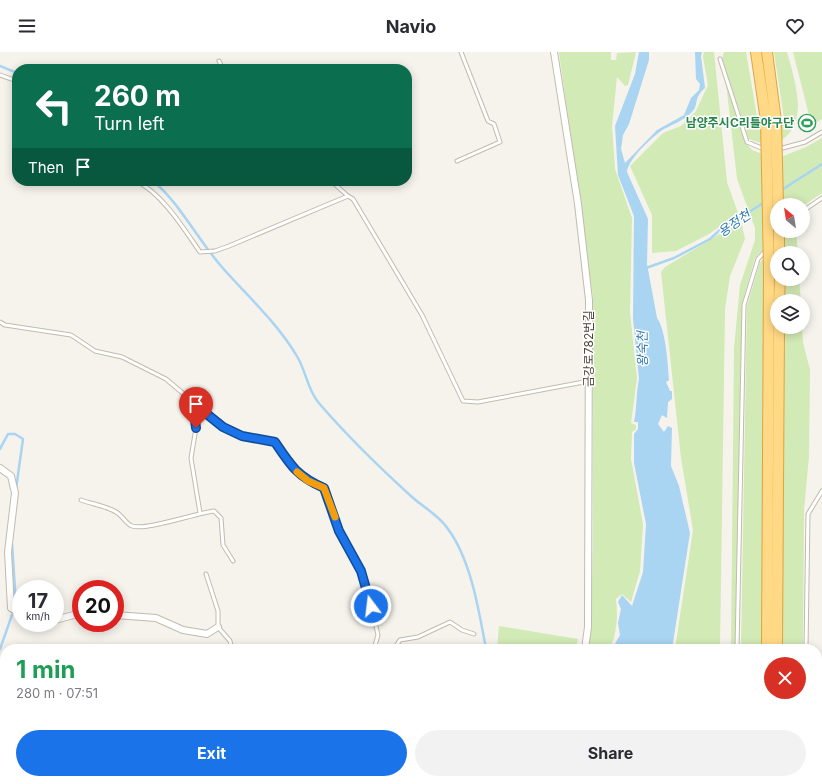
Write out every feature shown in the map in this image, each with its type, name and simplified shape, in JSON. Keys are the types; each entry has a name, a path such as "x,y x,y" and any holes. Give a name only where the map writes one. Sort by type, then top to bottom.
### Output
{"highway":[{"path":"756,52 771,121 767,644"},
{"path":"767,52 777,198"},
{"path":"777,644 779,334"}],"street":[{"name":"금강로782번길","path":"554,52 578,204 589,300 588,627 585,644"},
{"path":"0,468 10,476 15,493 8,552 12,609"},
{"path":"124,616 156,618 183,630 207,634 218,627"}],"lane":[{"path":"457,161 500,142 494,124 488,121 461,52"},
{"path":"720,59 747,142 764,150 785,148 805,142 822,132"},
{"path":"0,75 12,79"},
{"path":"146,186 174,216 200,252 229,246 348,196"},
{"path":"337,186 353,199 422,315 463,401 478,402 589,381"},
{"path":"810,206 822,198"},
{"path":"737,644 744,305 758,259 778,238"},
{"path":"0,322 5,325 71,335 95,351 122,357 166,379 223,427 242,436 275,442 294,470 308,481 324,488 339,531 361,571 368,591 378,635 375,644"},
{"path":"193,403 196,428 191,458 200,513"},
{"path":"806,644 808,514 822,491"},
{"path":"81,500 116,512 132,526 170,522 200,513 214,511 221,518 224,545 233,561"},
{"path":"206,574 218,610 218,627 231,644"},
{"path":"397,644 400,640 418,637 450,622 462,630 474,634"}],"green space":[{"path":"559,52 611,52 611,60 616,60 617,53 636,52 628,85 625,86 617,77 612,126 615,169 632,218 630,312 637,378 631,423 636,425 636,429 632,432 631,459 643,524 640,571 631,602 622,594 616,599 616,624 612,644 588,644 591,631 593,538 593,297"},
{"path":"704,52 714,52 727,182 738,213 709,234 676,251 652,253 652,215 630,166 663,133 681,126 696,111 708,85 703,57"},
{"path":"724,52 746,52 758,122 784,119 774,52 787,52 798,104 794,124 790,132 784,138 777,142 769,143 749,139 722,59"},
{"path":"793,52 822,52 822,119 813,124 811,123"},
{"path":"726,83 745,142 752,150 776,159 806,147 822,138 822,193 810,201 810,198 770,198 770,238 773,238 755,258 742,303 735,644 731,644 734,348 740,285 755,240 755,228 737,179"},
{"path":"741,221 745,239 730,276 725,309 720,644 676,644 693,530 681,458 661,272 665,267"},
{"path":"786,238 797,238 797,246 777,246"},
{"path":"770,253 770,286 800,286 800,294 770,294 770,334 802,334 810,370 809,456 804,510 803,644 741,644 747,306 760,262"},
{"path":"499,626 578,639 577,644 497,644"}],"water":[{"name":"왕숙천","path":"639,52 649,52 649,60 629,124 623,135 621,149 625,163 657,130 684,115 691,98 699,90 700,84 696,79 695,52 702,52 701,56 705,88 697,99 694,110 681,120 664,129 648,142 636,155 628,167 627,172 648,219 647,264 657,318 663,331 666,348 669,380 666,382 670,391 672,391 672,399 668,402 667,418 662,415 658,424 664,432 668,426 672,428 671,466 679,486 690,533 673,644 615,644 620,635 618,623 621,609 618,602 622,595 632,606 643,572 646,524 634,463 634,434 638,429 638,422 634,422 639,379 633,319 634,216 618,175 615,126 635,74"}],"waterway":[{"path":"0,66 12,71"},
{"name":"용정천","path":"780,191 822,164"},
{"path":"159,186 180,210 221,266 262,310 290,345 298,358 312,392 318,402 375,463 412,497 445,524 463,555 473,586 485,644"},
{"name":"용정천","path":"646,268 674,258 710,239 720,230 765,202"},
{"path":"0,449 8,434 15,434 23,439 16,489"},
{"path":"12,544 14,580"},
{"path":"2,644 12,615"}],"slow traffic":[{"path":"297,472 308,481 324,488 335,517"}],"place":[{"name":"남양주시C리틀야구단","path":"807,123"}],"route":[{"path":"196,428 193,403 223,427 242,436 275,442 294,470 308,481 324,488 331,504 339,531 361,571 368,591 371,606"}]}
